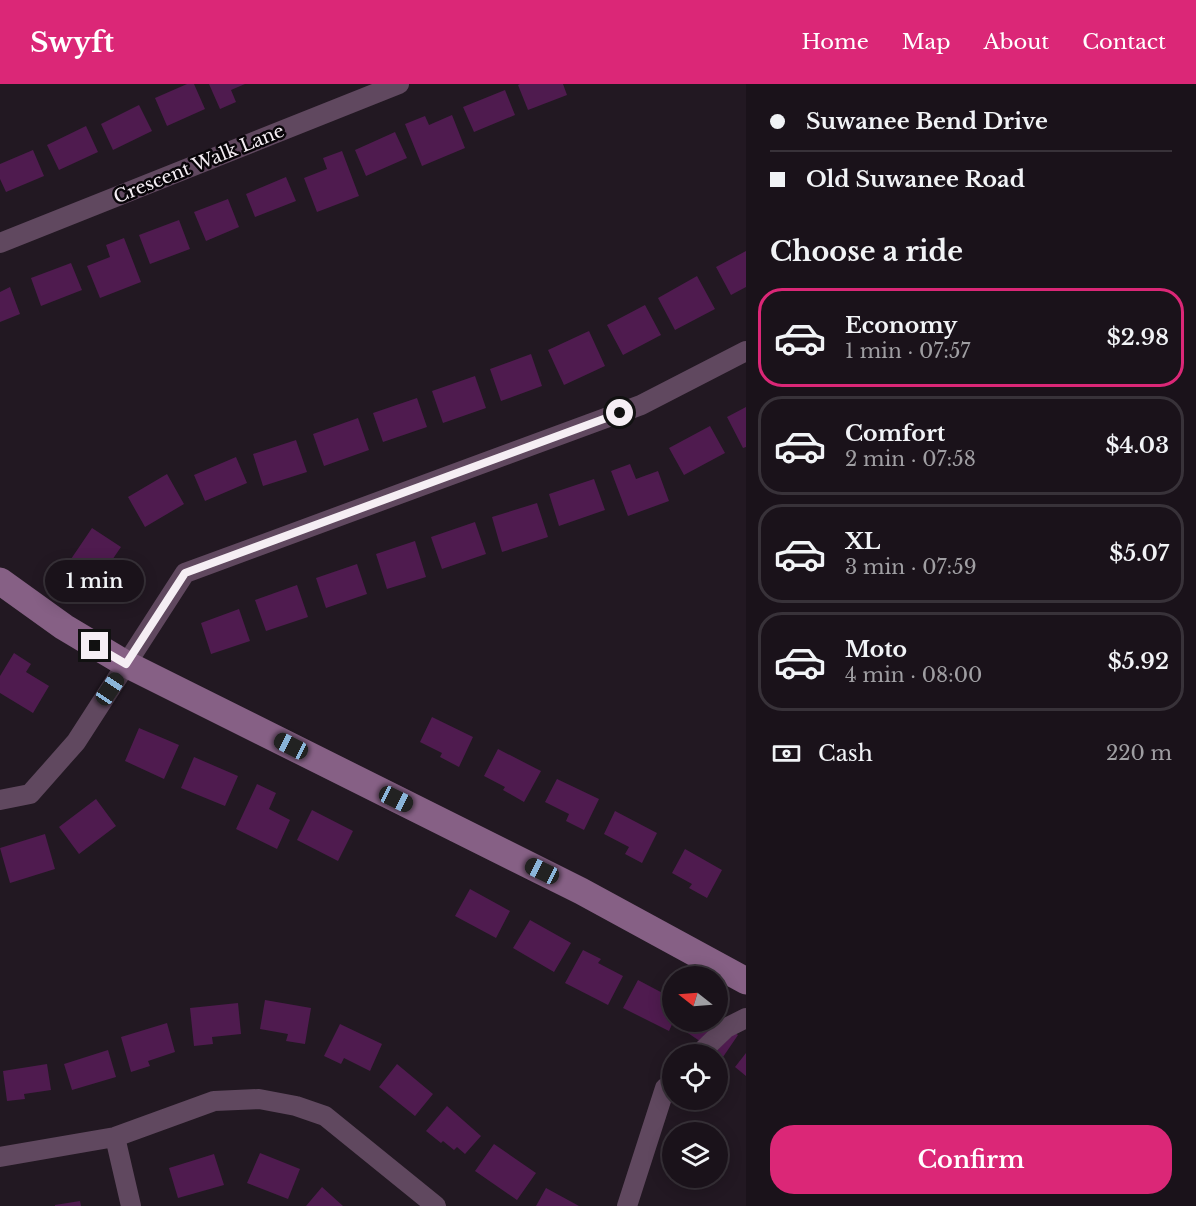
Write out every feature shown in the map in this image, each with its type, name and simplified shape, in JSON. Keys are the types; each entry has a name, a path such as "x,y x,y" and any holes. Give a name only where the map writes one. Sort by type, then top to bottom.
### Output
{"street":[{"name":"Crescent Walk Lane","path":"0,243 399,84"},
{"path":"0,800 30,794 76,742 185,573 642,405 746,351"},
{"path":"0,581 64,627 126,664 581,891 746,981"},
{"path":"709,1044 726,1028 746,1018"},
{"path":"0,1157 115,1137 213,1101 259,1099 296,1106 325,1116 436,1206"},
{"path":"627,1206 662,1100"},
{"path":"115,1137 131,1206"}],"building":[{"path":"187,84 194,84 205,109 167,126 155,98"},
{"path":"209,84 245,84 231,90 236,102 220,109"},
{"path":"563,84 567,95 528,110 518,85"},
{"path":"505,90 515,115 474,132 463,107"},
{"path":"139,105 152,131 113,150 101,124"},
{"path":"452,115 465,148 422,166 405,124 425,116 429,125"},
{"path":"86,126 98,152 59,170 47,145"},
{"path":"395,132 407,158 366,176 355,150"},
{"path":"33,150 44,176 6,192 0,179 0,164"},
{"path":"342,151 359,196 317,212 304,178 327,169 323,158"},
{"path":"286,177 296,201 255,217 246,194"},
{"path":"228,199 239,227 206,241 194,212"},
{"path":"179,220 190,249 150,264 139,235"},
{"path":"124,238 141,282 100,298 87,266 110,257 106,245"},
{"path":"746,251 746,287 731,295 716,267"},
{"path":"71,263 82,290 41,306 31,278"},
{"path":"697,276 715,309 675,330 658,298"},
{"path":"10,287 20,314 0,322 0,292"},
{"path":"645,305 661,335 623,355 607,325"},
{"path":"589,331 605,366 564,385 548,350"},
{"path":"531,354 542,386 501,401 490,369"},
{"path":"475,376 486,408 443,423 432,391"},
{"path":"417,398 427,427 383,442 373,413"},
{"path":"746,407 746,447 743,448 727,417"},
{"path":"358,418 369,450 324,466 313,434"},
{"path":"710,426 725,453 684,475 669,448"},
{"path":"296,440 307,472 263,486 253,454"},
{"path":"236,457 247,483 205,501 194,475"},
{"path":"630,464 636,479 658,471 669,501 628,516 611,471"},
{"path":"167,474 184,504 145,527 128,497"},
{"path":"594,479 605,510 559,526 549,494"},
{"path":"537,503 548,537 502,552 492,517"},
{"path":"475,522 486,554 442,569 431,537"},
{"path":"92,528 121,547 97,582 69,562"},
{"path":"415,541 426,577 387,589 376,554"},
{"path":"357,564 367,594 326,608 316,578"},
{"path":"297,585 308,617 266,631 255,600"},
{"path":"239,609 250,641 211,654 201,623"},
{"path":"14,653 31,664 26,672 49,686 33,713 0,693 0,676"},
{"path":"432,717 473,737 459,767 440,757 442,753 420,742"},
{"path":"139,728 179,745 164,779 125,761"},
{"path":"498,749 541,771 524,802 503,790 505,787 484,776"},
{"path":"194,757 238,776 225,806 181,788"},
{"path":"557,779 599,799 584,830 566,821 569,814 545,802"},
{"path":"257,784 276,793 269,809 290,820 277,849 236,829"},
{"path":"96,799 116,826 79,854 59,827"},
{"path":"312,810 353,831 338,861 297,840"},
{"path":"615,811 657,833 642,863 625,854 629,847 604,834"},
{"path":"45,834 55,869 10,883 0,848"},
{"path":"685,849 722,870 707,898 689,888 692,884 672,873"},
{"path":"470,889 510,911 496,938 455,916"},
{"path":"530,920 571,943 554,972 513,948"},
{"path":"583,950 601,959 598,963 623,976 608,1005 565,983"},
{"path":"638,980 662,993 662,1028 623,1008"},
{"path":"265,1000 311,1008 305,1044 286,1041 288,1034 260,1029"},
{"path":"238,1003 241,1034 212,1037 213,1044 194,1046 190,1008"},
{"path":"167,1023 175,1052 148,1061 150,1066 131,1072 121,1037"},
{"path":"340,1024 382,1044 370,1071 344,1058 341,1064 324,1056"},
{"path":"728,1028 738,1035 728,1050 728,1044 704,1044 686,1032 728,1032"},
{"path":"108,1050 116,1077 72,1090 64,1064"},
{"path":"746,1053 746,1076 735,1067"},
{"path":"47,1064 51,1090 24,1094 25,1099 7,1101 3,1071"},
{"path":"397,1064 433,1094 415,1116 379,1087"},
{"path":"447,1106 481,1136 465,1154 457,1147 454,1150 443,1141 441,1143 426,1131"},
{"path":"494,1144 536,1173 517,1200 475,1171"},
{"path":"260,1153 300,1169 288,1199 247,1183"},
{"path":"214,1154 224,1185 178,1198 169,1168"},
{"path":"322,1187 343,1206 306,1206"},
{"path":"546,1188 579,1206 536,1206"},
{"path":"80,1201 81,1206 55,1206 55,1205"}],"route":[{"path":"95,646 126,664 185,573 620,413"}]}
